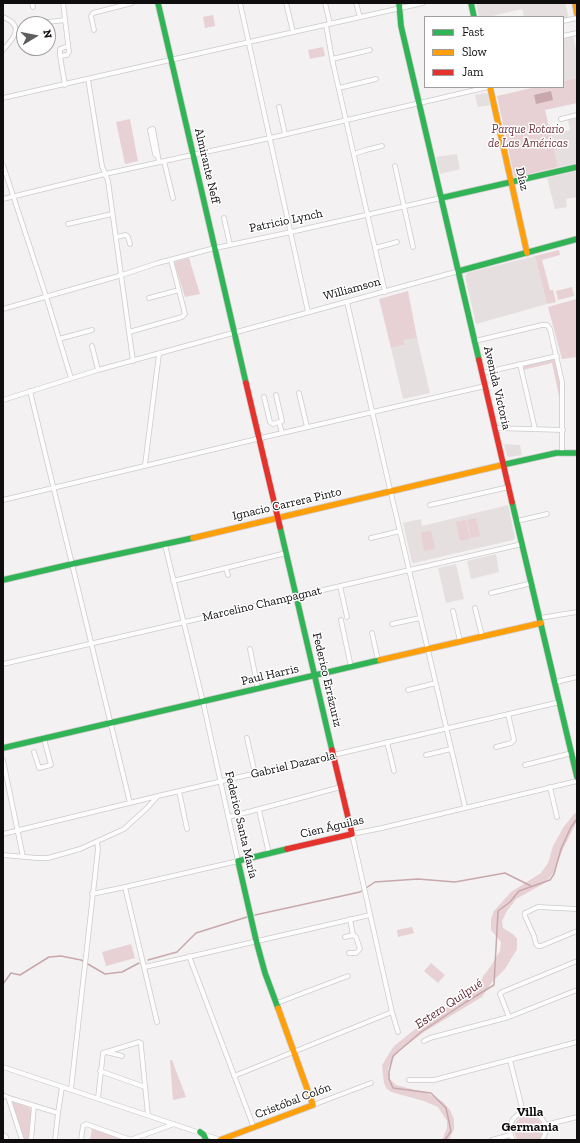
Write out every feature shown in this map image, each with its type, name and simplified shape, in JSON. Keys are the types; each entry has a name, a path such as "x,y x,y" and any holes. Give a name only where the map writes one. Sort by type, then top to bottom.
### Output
{"street":[{"path":"60,56 68,55 69,52 63,3"},
{"path":"94,30 91,16 93,12 132,3"},
{"name":"Almirante Neff","path":"158,3 235,333"},
{"path":"240,3 308,312"},
{"path":"286,3 293,32"},
{"path":"325,3 332,59 338,88 385,292"},
{"path":"356,3 360,17"},
{"path":"3,98 245,44 360,17 399,6 423,3"},
{"path":"471,3 474,16"},
{"path":"575,3 577,14"},
{"name":"Avenida Victoria","path":"399,6 401,26 522,544 556,682 577,777"},
{"path":"3,17 13,23 16,31 14,37 3,50"},
{"path":"564,21 577,18"},
{"path":"56,21 65,20"},
{"path":"564,36 577,33"},
{"path":"65,85 60,49 68,46"},
{"path":"332,59 370,50"},
{"path":"88,79 102,166 108,181 133,361"},
{"path":"338,88 376,79"},
{"path":"3,199 158,160 164,161 270,138 485,88"},
{"name":"Díaz","path":"489,88 527,253"},
{"path":"279,107 285,134"},
{"path":"561,119 577,115"},
{"path":"152,128 158,154 158,160 150,130 152,128"},
{"path":"354,154 382,146"},
{"path":"164,161 173,198"},
{"path":"3,165 71,378"},
{"path":"395,166 413,247"},
{"name":"Patricio Lynch","path":"3,308 214,248 577,167"},
{"path":"68,224 112,214"},
{"path":"224,218 230,245"},
{"path":"116,237 126,235 130,244"},
{"name":"Williamson","path":"3,400 98,370 577,240"},
{"path":"375,248 397,242"},
{"path":"128,332 182,317 185,314 171,260"},
{"path":"149,298 179,290"},
{"path":"347,302 464,808"},
{"path":"475,341 547,325 550,329 562,382 562,452"},
{"path":"59,339 92,330"},
{"name":"Federico Errázuriz","path":"235,333 392,1012 398,1032"},
{"path":"92,346 98,370"},
{"path":"145,465 159,354"},
{"path":"482,373 557,356"},
{"path":"520,364 534,429"},
{"path":"3,500 259,438 485,386"},
{"path":"30,391 112,723 130,803"},
{"path":"299,393 307,427"},
{"path":"264,397 270,422 273,424 282,422 276,395"},
{"path":"279,422 282,433"},
{"path":"495,428 563,430"},
{"name":"Ignacio Carrera Pinto","path":"3,580 165,545 504,464 562,452 577,453"},
{"path":"430,505 509,487"},
{"path":"517,521 547,514"},
{"path":"371,538 400,531"},
{"name":"Marcelino Champagnat","path":"3,664 522,544"},
{"name":"Federico Santa María","path":"165,545 203,702 256,940 266,973 313,1105"},
{"path":"173,581 286,553"},
{"path":"226,568 228,575"},
{"path":"491,593 532,583"},
{"path":"340,586 340,601 347,617"},
{"path":"475,608 482,636"},
{"path":"453,611 460,641"},
{"path":"541,620 577,612"},
{"path":"392,624 420,618"},
{"path":"341,620 351,667"},
{"name":"Paul Harris","path":"3,748 428,649 541,620"},
{"path":"372,633 378,660"},
{"path":"250,649 258,689"},
{"path":"556,682 577,678"},
{"path":"408,690 436,683"},
{"name":"Gabriel Dazarola","path":"3,834 179,791 560,702"},
{"path":"496,747 511,743 514,740 508,714"},
{"path":"247,738 255,774"},
{"path":"34,752 39,768 51,765 44,739"},
{"path":"387,742 394,771"},
{"path":"426,755 451,750"},
{"path":"525,765 572,753"},
{"path":"3,760 23,857"},
{"name":"Cien Águilas","path":"92,894 382,828 577,781"},
{"path":"228,816 259,810 290,800 341,787"},
{"path":"550,787 557,817"},
{"path":"179,791 187,829"},
{"path":"3,855 48,858 80,849 124,829 158,796"},
{"path":"259,810 269,854"},
{"path":"71,1089 98,849 97,842"},
{"path":"125,887 157,1022"},
{"path":"577,909 538,907 526,913 525,916 538,946 577,931"},
{"path":"145,967 256,940 370,915"},
{"path":"350,919 353,935 357,938 360,949 358,952"},
{"path":"345,937 353,935"},
{"path":"349,952 358,952"},
{"path":"358,952 362,956"},
{"path":"189,956 254,1128"},
{"path":"509,1017 500,994 502,992 577,961"},
{"path":"277,1003 348,976"},
{"path":"424,1041 430,1038 509,1017 577,990"},
{"path":"234,1076 392,1012"},
{"path":"98,1098 102,1054 106,1051 140,1042 148,1115"},
{"path":"409,1080 434,1080 577,1042"},
{"path":"106,1051 122,1056"},
{"path":"510,1060 523,1112"},
{"path":"3,1067 221,1140"},
{"path":"100,1071 145,1087"},
{"name":"Cristóbal Colón","path":"221,1140 371,1083"},
{"path":"55,1140 62,1086"},
{"path":"3,1095 58,1113"},
{"path":"9,1098 8,1100 22,1140"},
{"path":"31,1140 34,1106"},
{"path":"513,1140 510,1135 511,1123 516,1116 523,1112 529,1112 534,1113 543,1120 546,1131 542,1140"},
{"path":"545,1125 577,1117"},
{"path":"81,1140 82,1128 84,1125 88,1125 130,1140 174,1124"},
{"path":"200,1132 204,1135 206,1140"},
{"path":"3,1135 7,1140"},
{"path":"492,1140 510,1135"}],"shaded area":[{"path":"476,3 565,3 569,19 564,20 564,16 524,16 522,9 492,16 479,16"},
{"path":"573,35 577,55 577,78 564,81 564,38"},
{"path":"551,91 553,100 536,104 534,95"},
{"path":"485,93 488,94 490,105 478,107 475,95"},
{"path":"577,117 577,163 558,167 550,134 570,130 568,120"},
{"path":"457,154 460,169 440,174 436,157"},
{"path":"577,171 577,197 566,199 567,207 555,209 547,178"},
{"path":"535,256 547,304 476,324 465,276 467,273"},
{"path":"417,338 430,393 403,399 391,348 404,345 404,340"},
{"path":"504,444 520,445 522,455 507,456"},
{"path":"508,505 515,538 513,540 414,563 412,562 403,523 421,519 422,526"},
{"path":"496,554 499,572 471,579 467,561"},
{"path":"456,564 464,599 446,603 438,568"}],"green space":[{"path":"213,15 215,26 205,28 203,17"},
{"path":"323,47 325,56 310,59 308,50"},
{"name":"Parque Rotario de Las Américas","path":"577,78 577,103 545,110 558,167 516,177 514,176 497,96 532,88 564,88 564,81"},
{"path":"130,119 138,161 125,164 116,122"},
{"path":"559,250 560,255 542,260 550,290 553,290 556,302 547,304 535,256"},
{"path":"189,258 200,294 185,297 174,262"},
{"path":"572,287 574,296 558,300 556,291"},
{"path":"408,291 417,338 404,340 404,345 391,348 379,299"},
{"path":"576,299 577,357 562,359 548,307"},
{"path":"553,359 556,360 561,383 560,401 552,363 523,370 524,366"},
{"path":"476,518 480,536 471,538 467,520"},
{"path":"466,520 470,539 460,541 456,522"},
{"path":"431,530 435,549 424,551 421,533"},
{"path":"577,812 577,821 563,849 554,872 545,883 516,899 502,921 503,928 514,935 517,939 517,949 505,969 492,982 482,997 424,1032 400,1050 388,1068 390,1079 396,1085 427,1093 443,1102 450,1110 454,1119 454,1129 449,1140 440,1140 443,1138 447,1128 447,1121 438,1107 424,1101 391,1092 386,1088 384,1083 382,1065 394,1046 414,1030 478,986 500,951 501,942 491,930 491,919 494,911 511,892 541,873 548,863 553,846 563,828"},
{"path":"412,927 414,933 398,937 397,930"},
{"path":"131,944 135,958 106,966 102,952"},
{"path":"431,963 445,975 438,983 424,971"},
{"path":"170,1060 172,1060 186,1097 173,1100"},
{"path":"14,1102 30,1108 32,1112 29,1140 24,1140 12,1104"},
{"path":"528,1115 537,1118 542,1124 543,1132 539,1140 518,1140 514,1132 517,1121"},
{"path":"92,1128 124,1139 90,1140"}],"waterway":[{"name":"Estero Quilpué","path":"445,1140 451,1131 446,1108 431,1093 393,1088 389,1079 393,1056 421,1032 494,985 498,911 510,902 519,891 550,880 554,874 561,849 571,827 577,819"},
{"path":"255,915 360,892 375,882 418,879 455,882 505,873 531,886"},
{"path":"148,960 177,952 196,933 247,917"},
{"path":"3,984 11,973 20,975 49,957 61,956 81,960 105,974 122,972 139,963"}],"traffic: fast":[{"path":"158,3 246,383"},
{"path":"399,3 401,26 479,360"},
{"path":"471,3 474,16"},
{"path":"441,198 577,167"},
{"path":"459,271 577,239"},
{"path":"502,465 556,453 577,453"},
{"path":"512,502 577,777"},
{"path":"280,527 332,750"},
{"path":"3,580 193,538"},
{"path":"3,748 380,660"},
{"path":"278,1008 265,973 256,940 238,861 287,849"},
{"path":"200,1132 204,1135 206,1140"}],"traffic: slow":[{"path":"575,3 577,14"},
{"path":"490,88 527,253"},
{"path":"193,538 502,465"},
{"path":"380,660 541,623"},
{"path":"220,1140 313,1105 278,1008"}],"traffic: jam":[{"path":"479,360 512,502"},
{"path":"246,383 280,527"},
{"path":"287,849 352,834 332,750"}],"district":[{"name":"Villa Germania","path":"530,1120"}]}
